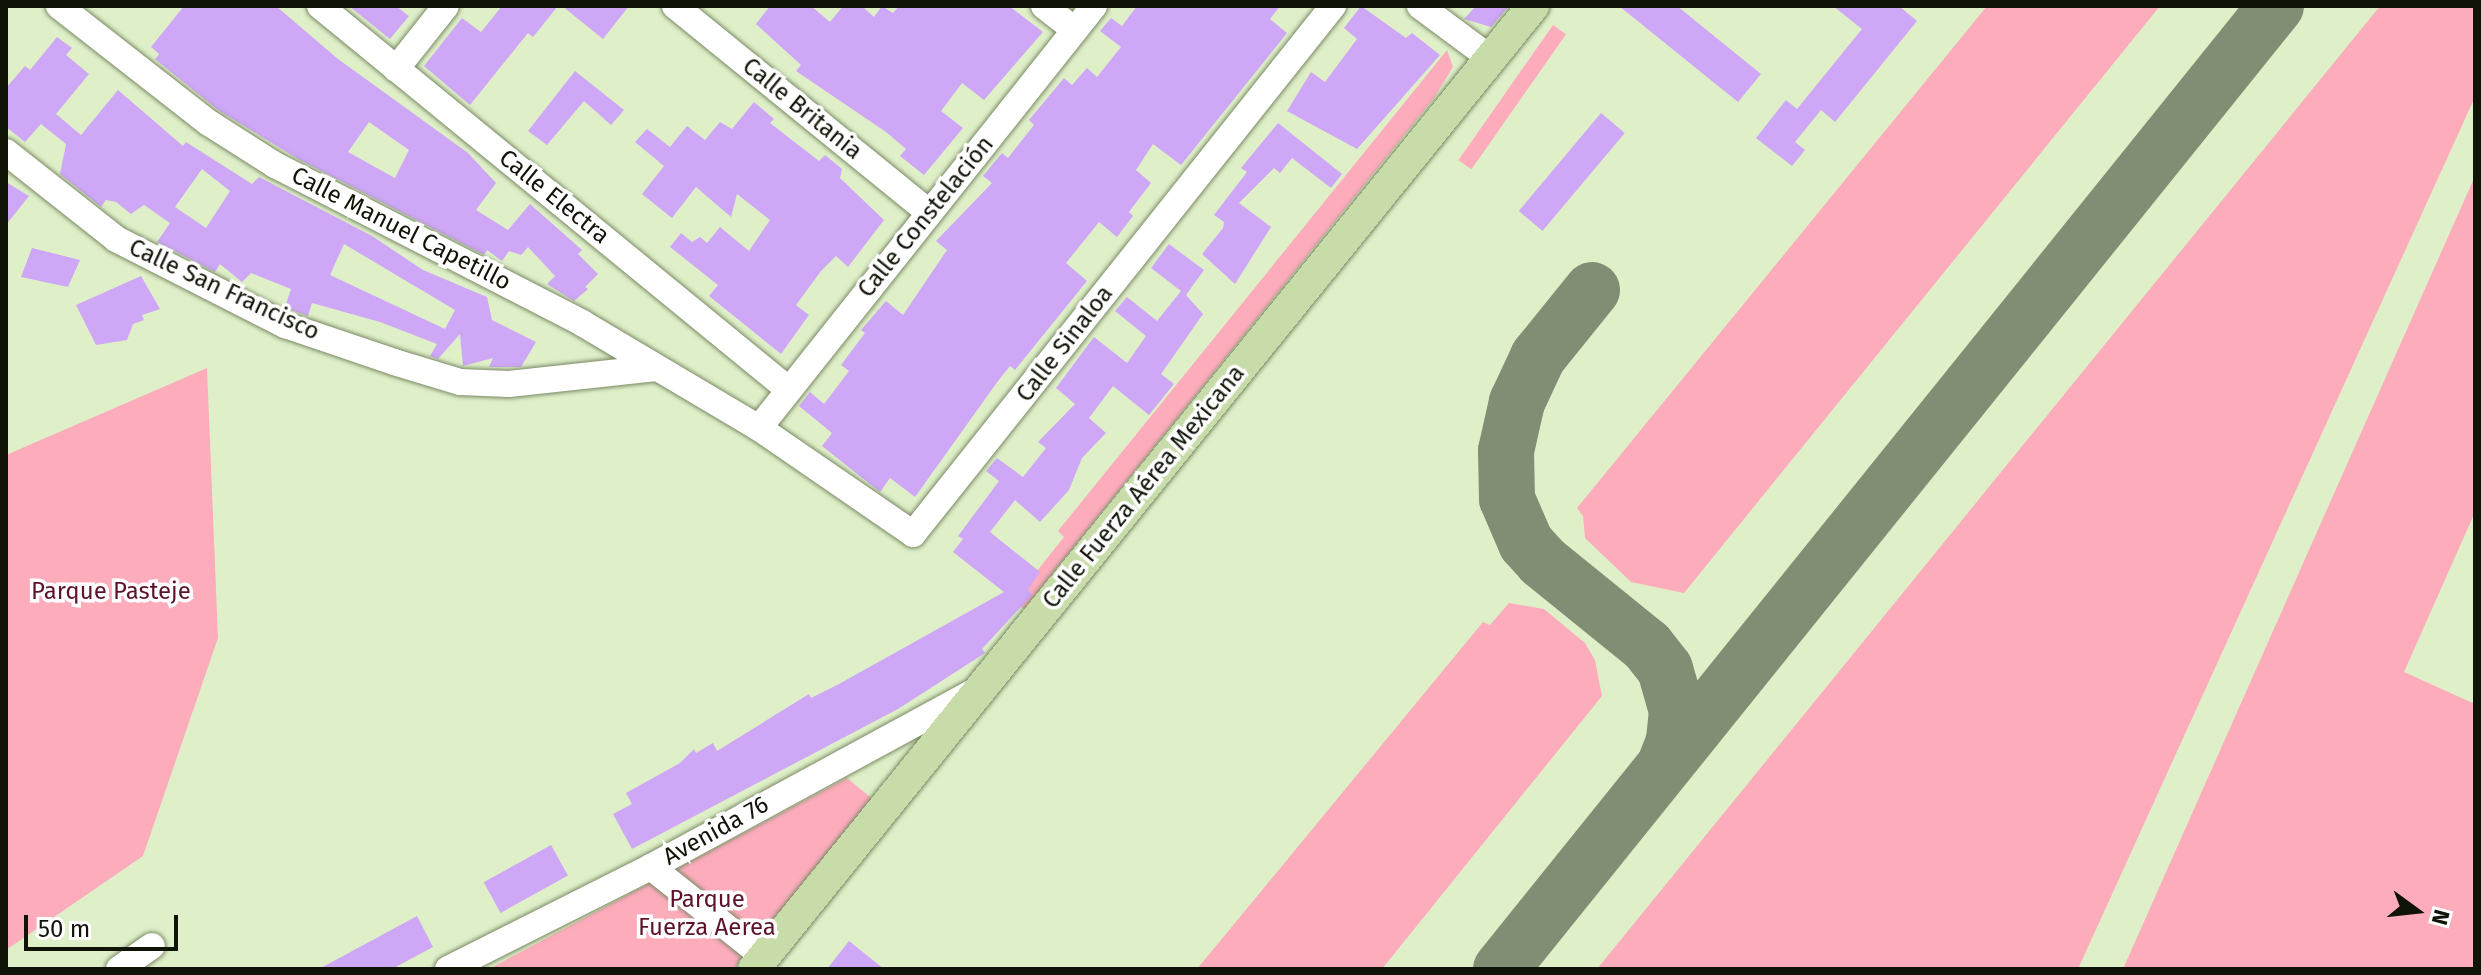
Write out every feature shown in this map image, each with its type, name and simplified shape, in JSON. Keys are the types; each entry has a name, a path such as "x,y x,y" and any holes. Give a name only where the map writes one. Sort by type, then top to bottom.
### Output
{"main road":[{"name":"Calle Fuerza Aérea Mexicana","path":"759,963 1533,6"}],"street":[{"name":"Calle Manuel Capetillo","path":"59,6 209,123 275,165 582,323 759,428"},
{"name":"Calle Electra","path":"320,6 788,389"},
{"path":"396,69 446,6"},
{"name":"Calle Britania","path":"675,6 930,213"},
{"path":"1044,6 1075,30"},
{"name":"Calle Constelación","path":"759,428 1094,6"},
{"name":"Calle Sinaloa","path":"759,428 913,534 1333,6"},
{"path":"1420,6 1490,58"},
{"name":"Calle San Francisco","path":"6,152 116,239 285,325 394,362 460,382 509,384 656,368"},
{"name":"Avenida 76","path":"448,969 651,867 982,687"},
{"path":"651,867 759,963"},
{"path":"119,969 152,946"}],"green space":[{"path":"1987,6 2160,6 1684,593 1631,582 1585,538 1583,516 1577,508"},
{"path":"2380,6 2475,6 2475,97 2078,969 1597,969"},
{"path":"1553,25 1566,34 1471,169 1458,160"},
{"path":"1447,50 1453,67 1434,98 1024,609 1013,601 1064,537 1058,531"},
{"path":"2475,176 2475,512 2404,672 2475,704 2475,969 2123,969"},
{"name":"Parque Pasteje","path":"207,368 218,638 143,856 6,950 6,455"},
{"path":"1509,603 1544,609 1585,643 1595,660 1602,696 1382,969 1197,969 1483,622 1490,625"},
{"name":"Parque Fuerza Aerea","path":"847,778 875,801 734,969 489,969"}],"building":[{"path":"184,6 276,6 338,59 468,153 496,183 476,210 508,230 530,204 582,250 578,254 598,274 585,287 588,289 574,301 547,284 555,276 528,247 521,255 509,251 502,261 487,250 484,255 298,159 218,110 155,59 159,54 151,47","holes":["369,122 409,150 395,178 348,152"]},
{"path":"349,6 396,6 409,16 390,39"},
{"path":"502,6 558,6 533,37 528,33 470,105 424,66 462,18 481,32"},
{"path":"562,6 629,6 603,39"},
{"path":"770,6 811,6 830,22 843,6 862,6 874,17 882,6 893,13 899,6 1009,6 1043,32 984,100 962,83 941,111 963,128 924,175 900,156 906,149 886,132 796,71 801,65 756,24"},
{"path":"1137,6 1280,6 1270,19 1287,33 1181,165 1153,144 1136,170 1151,183 1129,212 1133,216 1117,237 1099,222 1066,263 1087,281 1015,370 1010,366 998,381 915,497 890,478 880,492 822,446 832,433 799,406 810,392 824,404 849,371 841,365 865,333 861,330 886,301 903,315 947,250 936,241 992,183 983,176 1002,153 1008,158 1034,125 1029,120 1064,78 1072,85 1087,68 1097,77 1121,47 1100,31 1111,18 1122,26"},
{"path":"1361,6 1406,38 1412,33 1440,55 1357,149 1287,111 1311,72 1325,82 1357,39 1344,28"},
{"path":"1476,6 1509,6 1491,27 1464,19"},
{"path":"1619,6 1677,6 1761,74 1738,102"},
{"path":"1833,6 1899,6 1917,21 1835,122 1821,110 1795,142 1805,150 1792,166 1756,138 1786,100 1797,109 1862,29"},
{"path":"57,37 72,48 66,55 89,74 56,114 81,135 118,90 183,146 186,142 252,184 259,177 372,236 423,270 487,297 492,320 536,342 521,367 489,367 493,358 463,366 460,334 438,359 430,356 437,344 380,322 312,303 308,316 291,310 285,307 291,289 251,273 242,282 220,264 215,272 157,242 170,223 144,205 131,214 116,202 106,200 101,207 60,174 66,144 41,124 25,142 6,127 6,88 25,66 30,70","holes":["202,169 230,191 206,228 175,207","344,244 455,310 445,329 330,275"]},
{"path":"575,71 624,110 611,125 584,101 547,145 528,131"},
{"path":"754,102 774,119 770,123 819,161 825,155 842,169 840,178 884,220 848,267 836,256 821,271 796,305 809,315 781,354 709,296 718,285 670,247 681,233 692,242 700,237 707,243 720,227 749,251 770,220 737,194 731,217 696,187 672,218 642,194 664,166 635,142 647,129 670,147 687,126 705,140 720,122 732,129"},
{"path":"1601,113 1625,133 1542,231 1519,211"},
{"path":"1278,123 1342,174 1331,188 1292,158 1280,173 1274,168 1239,203 1271,227 1235,284 1202,254 1223,228 1224,222 1214,215 1247,172 1241,168"},
{"path":"6,182 29,196 6,225"},
{"path":"1169,244 1204,270 1186,295 1203,314 1161,374 1174,384 1149,415 1113,386 1089,418 1106,433 1082,458 1069,490 1040,522 1015,500 990,532 1040,572 1028,589 1032,595 982,649 985,653 898,709 632,849 613,814 632,804 626,793 680,763 694,749 696,753 713,743 717,751 809,694 811,698 839,684 1004,592 953,552 963,539 958,536 999,481 986,471 997,458 1023,477 1046,448 1038,442 1075,404 1056,388 1094,337 1127,363 1146,336 1115,311 1127,297 1157,321 1181,291 1151,268"},
{"path":"32,248 80,260 68,287 21,277"},
{"path":"141,276 160,309 142,315 144,320 133,324 127,340 96,345 76,305"},
{"path":"551,845 568,876 501,913 484,882"},
{"path":"417,916 433,947 392,969 319,969"},
{"path":"849,941 884,969 827,969"}],"taxiway":[{"path":"1501,969 2276,6"},
{"path":"1592,290 1538,357 1517,402 1506,451 1507,499 1526,543 1542,561 1647,646 1665,669 1677,711 1674,741 1665,764"}]}
